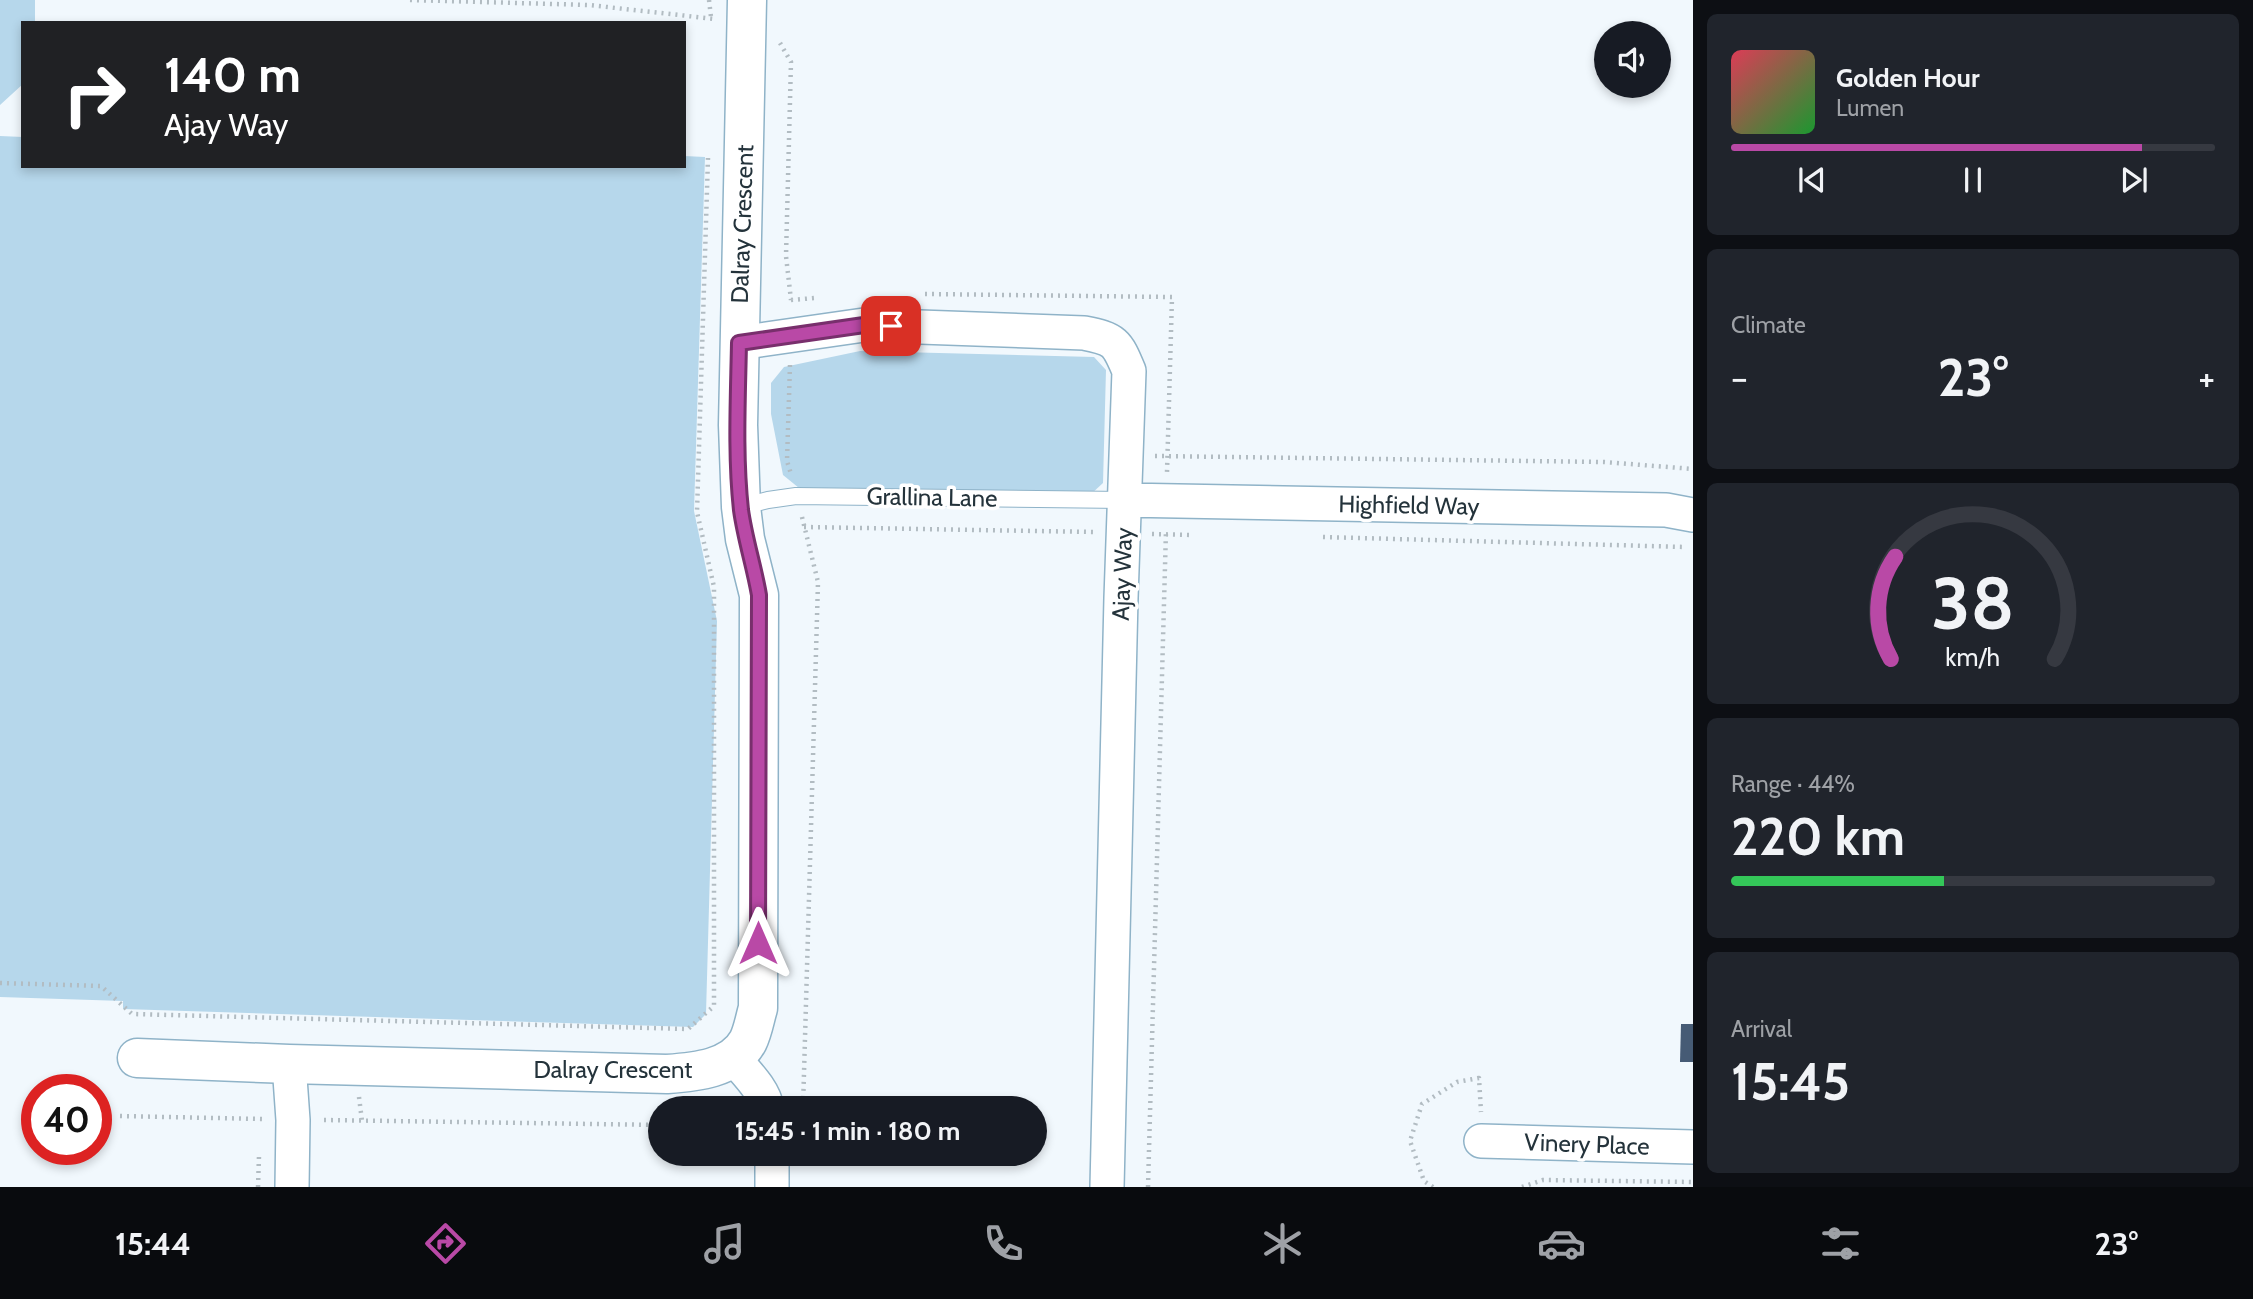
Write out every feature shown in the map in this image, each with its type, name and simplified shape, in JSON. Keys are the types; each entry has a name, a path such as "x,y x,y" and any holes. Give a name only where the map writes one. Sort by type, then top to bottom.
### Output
{"street":[{"name":"Dalray Crescent","path":"137,1058 289,1065 667,1074 698,1071 733,1057 748,1042 758,1008 759,595 745,539 741,508 738,425 746,21"},
{"name":"Ajay Way","path":"739,343 864,325 1084,333 1107,338 1121,352 1129,371 1107,1187"},
{"name":"Highfield Way","path":"1124,500 1666,510 1693,515"},
{"path":"733,1057 763,1096"},
{"path":"289,1065 293,1119 292,1187"},
{"name":"Vinery Place","path":"1481,1141 1693,1147"},
{"path":"772,1166 772,1187"}],"lane":[{"name":"Grallina Lane","path":"741,508 796,496 1124,500"}],"path":[{"path":"410,0 589,5 746,21"},
{"path":"709,0 746,21 791,62 786,256 793,335 787,461 818,582 803,1096"},
{"path":"0,983 101,986 132,1014 688,1029 714,1006 714,587 697,512 708,156"},
{"path":"1108,297 1172,297 1148,1187"},
{"path":"1126,455 1604,462 1693,469"},
{"path":"804,527 1194,535"},
{"path":"1319,537 1693,547"},
{"path":"1433,1187 1424,1181 1410,1141 1422,1104 1457,1082 1479,1078 1482,1096 1481,1141"},
{"path":"120,1116 648,1125"},
{"path":"1522,1187 1543,1180 1693,1182"}],"shaded area":[{"path":"0,0 35,0 35,21 21,21 21,86 0,105"},
{"path":"0,136 21,137 21,168 686,168 686,156 705,157 694,511 717,621 706,1014 693,1027 123,1009 123,1001 0,997"},
{"path":"860,351 1094,357 1106,370 1103,483 1090,495 799,488 783,475 771,414 771,383 784,367"}],"building":[{"path":"1681,1024 1693,1024 1693,1062 1680,1062"}],"route":[{"path":"758,943 759,595 754,566 745,539 741,508 739,343 864,325 891,326"}]}
